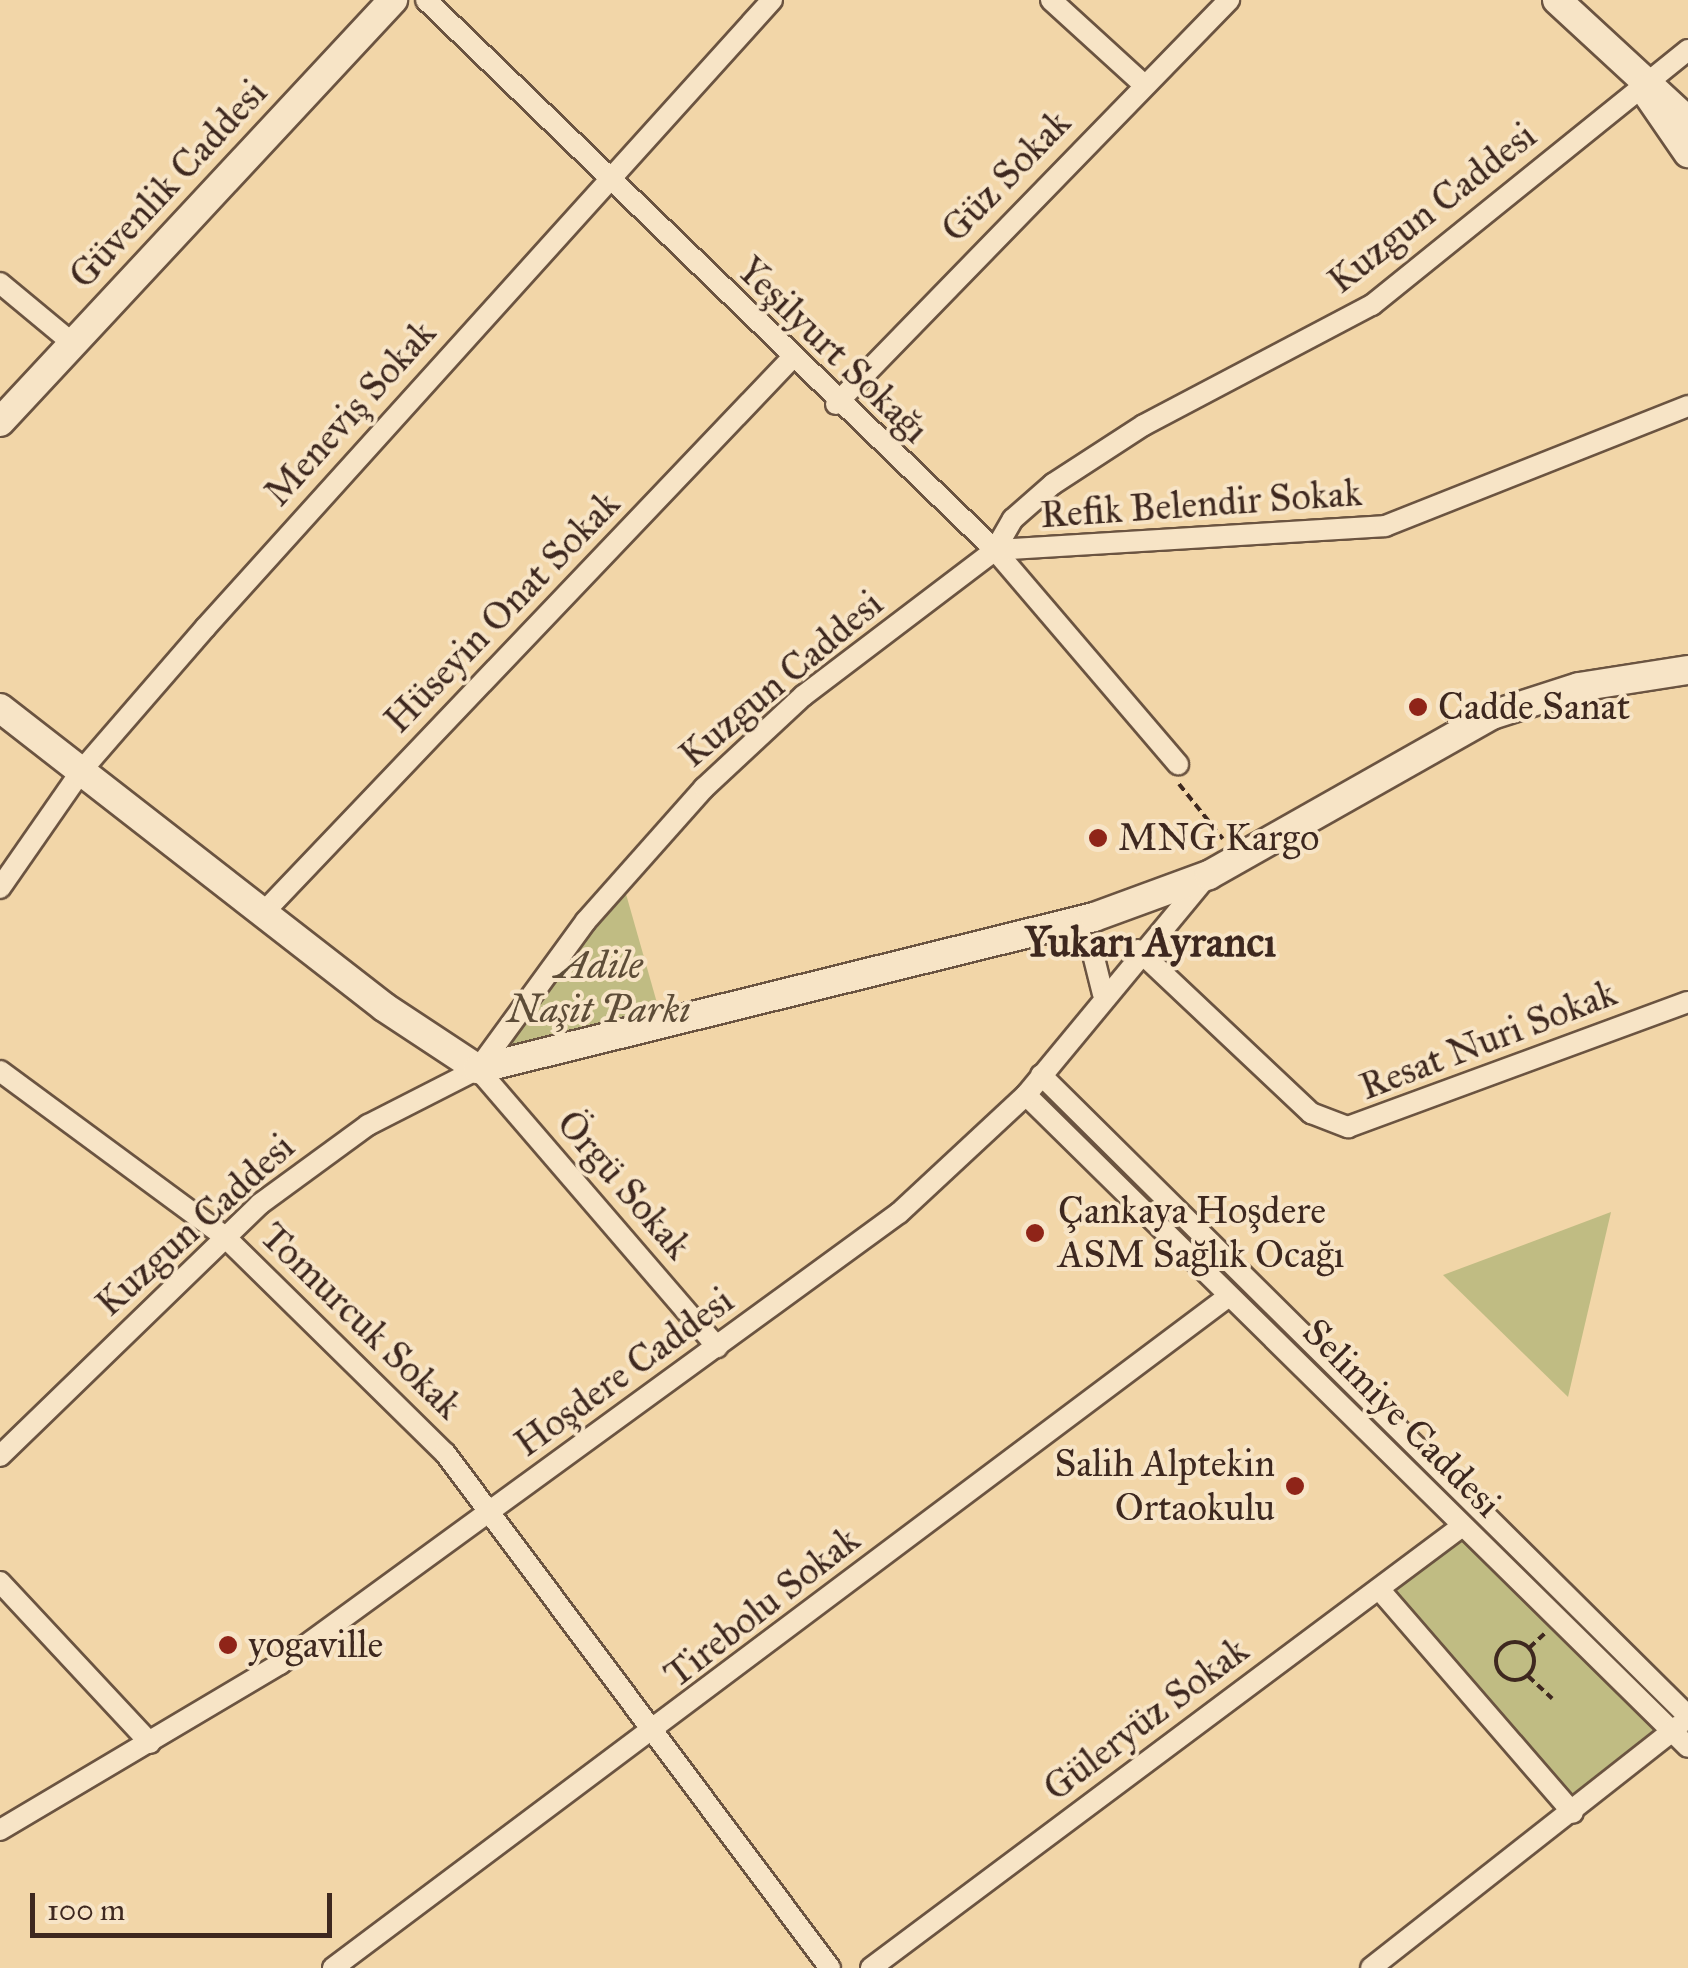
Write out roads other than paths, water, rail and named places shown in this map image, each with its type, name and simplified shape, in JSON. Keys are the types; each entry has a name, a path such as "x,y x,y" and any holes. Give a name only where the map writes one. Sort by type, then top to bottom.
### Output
{"main road":[{"name":"Güvenlik Caddesi","path":"0,422 393,0"},
{"path":"1557,0 1644,88 1688,121"},
{"path":"1644,88 1688,154"},
{"path":"0,708 264,912 478,1068 1055,928 1209,875 1492,715 1579,687 1688,670"}],"street":[{"name":"Yeşilyurt Sokağı","path":"426,0 790,360 995,550 1177,772"},
{"name":"Meneviş Sokak","path":"0,888 82,770 772,0"},
{"path":"1051,0 1144,84"},
{"name":"Güz Sokak","path":"836,404 1229,0"},
{"name":"Kuzgun Caddesi","path":"0,1456 224,1236 368,1125 478,1068 574,935 704,788 803,696 995,550 1013,519 1097,452 1372,305 1688,50"},
{"path":"0,283 71,342"},
{"name":"Hüseyin Onat Sokak","path":"264,912 790,360"},
{"name":"Refik Belendir Sokak","path":"995,550 1385,526 1688,406"},
{"name":"Hoşdere Caddesi","path":"0,1830 280,1664 899,1213 1026,1094 1138,950 1209,875"},
{"path":"1055,928 1092,950 1103,994"},
{"name":"Resat Nuri Sokak","path":"1138,950 1312,1113 1348,1128 1688,1002"},
{"name":"Örgü Sokak","path":"478,1068 717,1347"},
{"name":"Tomurcuk Sokak","path":"0,1071 224,1236 495,1510 655,1734 830,1968"},
{"name":"Selimiye Caddesi","path":"1041,1075 1684,1728"},
{"name":"Selimiye Caddesi","path":"1026,1094 1462,1527 1684,1728"},
{"name":"Tirebolu Sokak","path":"333,1968 655,1734 1229,1296"},
{"name":"Güleryüz Sokak","path":"871,1968 1462,1527"},
{"path":"0,1582 150,1743"},
{"path":"1379,1589 1572,1812"},
{"path":"1371,1968 1684,1728"}],"place":[{"name":"Cadde Sanat","path":"1418,707"},
{"name":"MNG Kargo","path":"1098,838"},
{"name":"Çankaya Hoşdere ASM Sağlık Ocağı","path":"1035,1233"},
{"name":"Salih Alptekin Ortaokulu","path":"1295,1486"},
{"name":"yogaville","path":"228,1645"}],"district":[{"name":"Yukarı Ayrancı","path":"1150,942"}],"park label":[{"name":"Adile Naşit Parkı","path":"599,988"}]}
